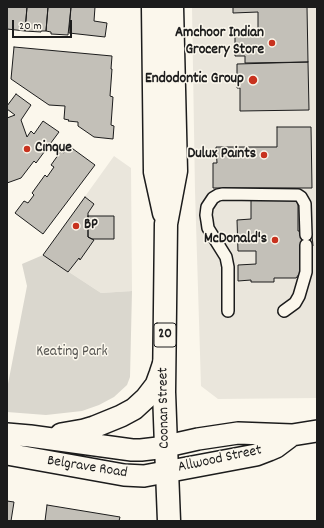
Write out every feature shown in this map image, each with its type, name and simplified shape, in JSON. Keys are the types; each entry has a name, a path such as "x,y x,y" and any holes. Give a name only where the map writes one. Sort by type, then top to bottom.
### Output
{"main road":[{"name":"Coonan Street","path":"152,7 155,172 166,224"},
{"name":"Coonan Street","path":"170,521 166,446 165,358 166,224 176,171 172,7"}],"street":[{"name":"Belgrave Road","path":"30,436 58,435 84,430 117,418 130,411 146,398 154,388 158,381 165,358"},
{"name":"Allwood Street","path":"166,446 187,440 238,433 292,435 317,431"},
{"name":"Belgrave Road","path":"7,434 137,450 166,446"},
{"name":"Allwood Street","path":"167,471 256,455 276,447 292,435"},
{"name":"Belgrave Road","path":"7,454 124,476 144,476 167,471"}],"lane":[{"path":"228,311 228,267 226,256 208,228 206,215 207,207 213,198 223,194 298,195 303,199 305,204 306,272 299,296 295,303 284,311"}],"shaded area":[{"path":"192,7 317,7 317,398 218,399 201,386 195,191"},
{"path":"114,156 131,168 132,291 101,293 43,255"}],"green space":[{"name":"Keating Park","path":"43,255 101,293 132,291 130,377 127,385 114,397 99,405 82,411 46,415 7,412 7,389 27,286 22,264"}],"building":[{"path":"7,7 27,7 25,31 7,29"},
{"path":"27,7 48,7 46,31 25,31"},
{"path":"48,7 71,7 68,35 51,34 51,32 46,31"},
{"path":"71,7 95,7 94,21 107,23 105,37 69,33"},
{"path":"233,7 307,7 308,62 245,63 245,56 235,56 235,31 258,30 258,12 233,13"},
{"path":"14,47 112,56 110,96 113,97 111,125 114,126 113,139 94,137 78,126 78,122 64,119 65,106 49,105 11,79"},
{"path":"308,62 309,110 240,111 240,88 237,88 237,64"},
{"name":"Cinque","path":"16,94 31,105 21,120 27,137 31,131 34,134 43,121 59,132 36,163 34,161 21,178 7,183 7,118 15,115 7,109 7,106"},
{"name":"Dulux Paints","path":"277,127 311,127 312,188 213,188 213,163 217,163 216,147 277,147"},
{"path":"69,146 95,165 43,234 15,213 24,201 28,203 34,195 32,193 45,175 47,177 54,167 51,165 61,151 64,153"},
{"name":"BP","path":"85,197 94,204 88,213 88,237 94,240 80,260 79,258 68,272 43,255"},
{"name":"McDonald's","path":"298,198 298,231 300,231 301,235 312,235 313,246 306,245 302,263 300,263 300,273 296,278 274,278 274,282 251,282 251,280 238,281 238,265 256,264 256,251 238,251 237,220 251,219 251,199"},
{"path":"88,216 114,216 114,239 92,239 88,237"},
{"path":"7,501 14,502 11,521 7,521"},
{"path":"47,505 120,517 119,521 45,521"}],"place":[{"name":"Amchoor Indian Grocery Store","path":"272,43"},
{"name":"Endodontic Group","path":"253,80"},
{"name":"Cinque","path":"27,149"},
{"name":"Dulux Paints","path":"264,155"},
{"name":"BP","path":"76,226"},
{"name":"McDonald's","path":"275,240"}]}
